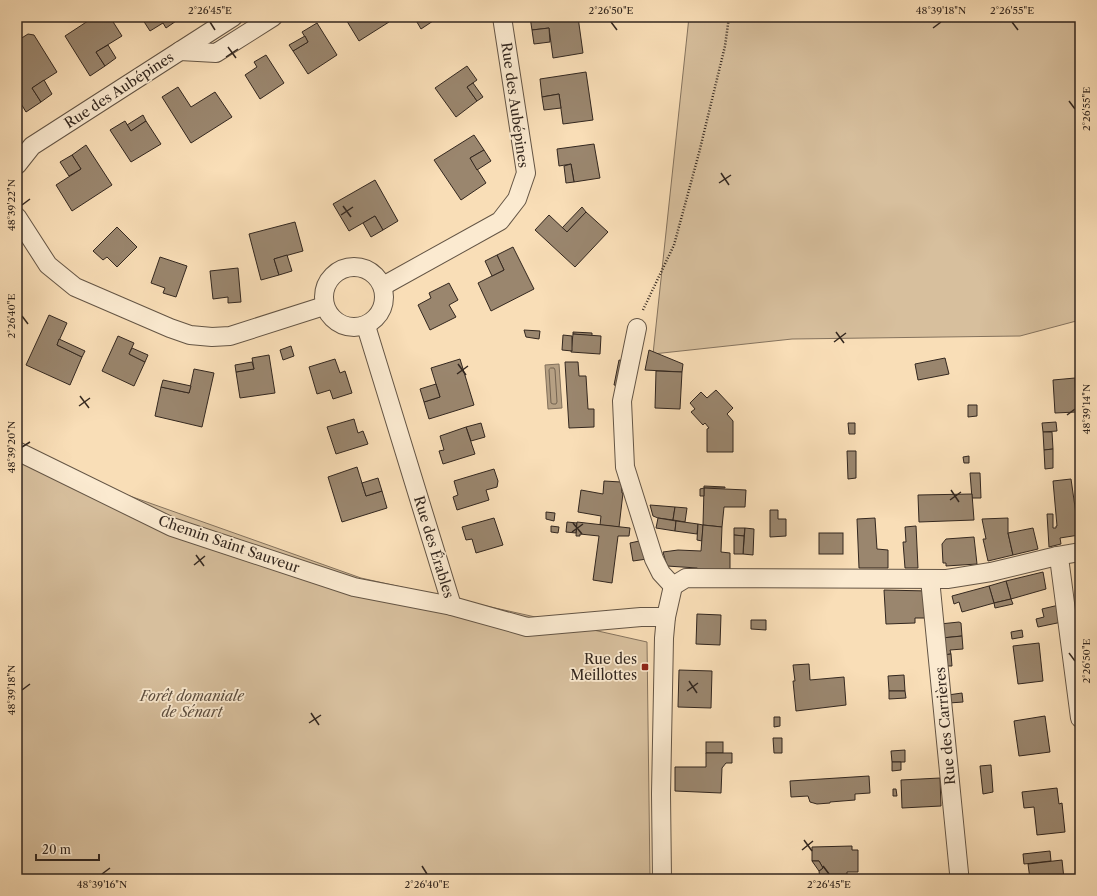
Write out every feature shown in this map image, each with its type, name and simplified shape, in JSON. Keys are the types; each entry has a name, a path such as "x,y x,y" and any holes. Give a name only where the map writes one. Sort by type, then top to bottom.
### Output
{"street":[{"path":"180,52 233,17"},
{"name":"Rue des Aubépines","path":"17,165 32,146 180,52 216,53 273,17"},
{"name":"Rue des Aubépines","path":"383,286 500,221 517,200 526,173 502,17"},
{"path":"17,217 48,265 75,287 190,336 230,336 324,306"},
{"path":"356,266 367,269 377,276 383,286 385,298 382,310 376,319 366,326 354,328 342,325 332,318 324,306 326,284 334,275 344,268 356,266"},
{"name":"Rue des Érables","path":"366,326 452,606 527,627 641,617 666,617"},
{"path":"637,328 622,401 625,467 654,559 660,573 673,586"},
{"name":"Chemin Saint Sauveur","path":"17,451 172,527 354,587 452,606"},
{"path":"662,879 661,794 664,638 666,617 673,586 686,578 947,579 991,572 1080,552"},
{"path":"1057,556 1060,565 1080,718"},
{"name":"Rue des Carrières","path":"930,579 959,873"}],"path":[{"path":"637,328 643,309 674,245 699,152 723,53 729,17"}],"green space":[{"path":"689,17 1080,17 1080,320 1020,336 792,339 653,354"},
{"name":"Forêt domaniale de Sénart","path":"17,456 361,578 647,642 650,879 17,879"}],"water":[{"path":"559,364 562,408 548,409 545,365"}],"building":[{"path":"94,17 110,17 122,36 96,52 105,66 90,76 65,36"},
{"path":"141,17 182,17 166,28 163,23 150,31"},
{"path":"386,17 389,22 359,41 345,18"},
{"path":"414,17 439,17 421,29"},
{"path":"530,17 578,17 583,53 553,58 549,28 532,30"},
{"path":"317,23 337,55 308,74 293,51 308,42 302,32"},
{"path":"549,28 550,42 534,44 532,30"},
{"path":"28,34 34,35 57,72 32,88 41,102 26,112 17,97 17,61 19,60 17,57 17,41"},
{"path":"305,36 308,42 293,51 289,45"},
{"path":"108,45 116,58 105,66 96,52"},
{"path":"266,55 284,83 260,99 245,75 257,67 254,62"},
{"path":"467,66 477,80 467,87 477,101 456,117 435,88"},
{"path":"586,72 593,120 563,124 559,94 542,97 540,79"},
{"path":"44,80 52,94 41,102 32,88"},
{"path":"473,83 483,97 477,101 467,87"},
{"path":"178,87 191,107 215,92 232,117 191,143 162,97"},
{"path":"559,94 561,108 544,110 542,97"},
{"path":"143,115 146,121 131,131 127,125"},
{"path":"125,121 131,131 146,121 161,144 131,162 110,130"},
{"path":"474,135 484,150 470,158 486,183 461,200 434,160"},
{"path":"594,144 600,178 574,182 571,164 559,166 557,149"},
{"path":"86,145 112,185 72,211 56,185 81,169 72,155"},
{"path":"484,150 491,161 477,170 470,158"},
{"path":"72,155 81,169 69,176 60,162"},
{"path":"571,164 574,182 566,183 564,166"},
{"path":"375,180 398,221 383,230 375,216 349,231 333,204"},
{"path":"582,207 586,212 567,232 562,228"},
{"path":"586,212 608,232 575,267 535,230 549,215 567,232"},
{"path":"375,216 383,230 371,237 363,223"},
{"path":"295,222 303,251 274,259 279,275 261,280 249,234"},
{"path":"117,227 137,247 117,267 107,257 103,260 93,251"},
{"path":"513,247 534,289 491,311 478,283 504,270 497,255"},
{"path":"287,255 292,271 279,275 274,259"},
{"path":"497,255 504,270 492,276 485,261"},
{"path":"160,257 187,266 176,297 163,293 165,288 151,283"},
{"path":"238,268 241,302 228,303 228,297 213,299 210,271"},
{"path":"449,283 458,300 449,305 456,317 430,330 418,305 431,298 429,293"},
{"path":"49,315 67,323 57,345 82,357 70,385 26,365"},
{"path":"524,330 540,331 539,339 526,337"},
{"path":"573,332 592,333 592,336 573,334"},
{"path":"573,334 601,336 600,354 571,352"},
{"path":"563,335 572,336 572,351 562,350"},
{"path":"118,336 134,343 129,354 145,362 134,386 102,371"},
{"path":"59,339 85,351 82,357 57,345"},
{"path":"291,346 294,356 283,360 280,350"},
{"path":"132,348 148,355 145,362 129,354"},
{"path":"649,350 683,364 682,372 645,370"},
{"path":"269,355 275,393 240,398 236,372 254,369 252,358"},
{"path":"945,358 949,374 918,380 915,364"},
{"path":"335,359 340,373 345,371 352,393 333,399 330,390 317,394 309,367"},
{"path":"460,359 474,405 429,419 424,402 440,397 431,368"},
{"path":"619,360 624,361 620,386 614,385"},
{"path":"252,362 254,369 236,372 235,365"},
{"path":"565,362 578,362 579,376 586,376 588,409 594,409 594,427 569,428"},
{"path":"194,369 214,373 202,427 155,416 161,387 189,393"},
{"path":"656,371 682,372 680,409 655,408"},
{"path":"1075,378 1076,412 1055,413 1053,380"},
{"path":"163,380 191,386 189,393 161,387"},
{"path":"436,384 440,397 424,402 420,389"},
{"path":"716,390 733,408 727,414 733,421 733,452 707,452 707,429 709,428 705,423 703,425 691,412 695,409 690,403 701,392 707,398"},
{"path":"968,405 977,405 977,416 968,417"},
{"path":"354,419 358,433 363,431 368,444 336,454 327,427"},
{"path":"1056,422 1057,431 1043,432 1042,423"},
{"path":"481,423 485,437 471,441 466,427"},
{"path":"848,423 855,423 855,434 849,434"},
{"path":"466,427 475,454 443,464 439,451 444,450 440,436"},
{"path":"1043,432 1052,432 1053,449 1044,450"},
{"path":"1053,449 1053,468 1045,469 1044,450"},
{"path":"847,451 856,451 856,478 848,479"},
{"path":"969,456 969,463 964,463 963,457"},
{"path":"357,467 366,496 382,491 387,508 342,522 328,477"},
{"path":"494,469 498,481 497,487 486,490 489,500 457,510 453,497 458,495 454,481"},
{"path":"970,473 980,473 981,498 972,498"},
{"path":"378,478 382,491 366,496 362,483"},
{"path":"1071,479 1079,535 1060,538 1061,544 1049,547 1047,514 1053,514 1053,528 1056,528 1057,526 1053,481"},
{"path":"604,481 621,482 623,493 619,527 600,525 601,516 578,512 581,490 603,494"},
{"path":"704,486 725,487 725,488 704,488"},
{"path":"704,488 746,490 745,507 724,507 722,527 703,525"},
{"path":"704,488 704,496 700,496 700,489"},
{"path":"972,494 974,520 919,522 918,495"},
{"path":"650,505 675,507 673,520 653,516"},
{"path":"675,507 687,508 685,522 673,520"},
{"path":"770,510 778,510 778,519 786,519 786,536 770,537"},
{"path":"546,512 555,513 554,521 546,519"},
{"path":"494,518 503,545 476,553 472,539 466,540 462,527"},
{"path":"658,518 676,521 675,531 656,528"},
{"path":"875,518 877,549 888,550 888,568 859,568 857,519"},
{"path":"1008,518 1008,533 1013,555 988,561 983,539 986,539 982,519"},
{"path":"676,521 698,524 697,534 675,531"},
{"path":"567,522 577,523 576,533 566,532"},
{"path":"577,522 630,528 629,536 618,536 612,583 593,580 599,536 580,534 580,536 576,536"},
{"path":"698,524 703,525 702,541 697,540"},
{"path":"703,525 722,527 721,552 730,553 730,569 700,570 697,568 667,566 663,552 678,550 701,551"},
{"path":"551,526 559,527 558,533 551,532"},
{"path":"916,526 918,568 905,568 903,542 906,542 905,527"},
{"path":"734,528 745,528 744,536 734,535"},
{"path":"745,528 754,529 753,555 743,554"},
{"path":"1033,528 1038,549 1013,555 1008,533"},
{"path":"819,533 843,533 843,554 819,554"},
{"path":"734,535 744,536 743,554 734,554"},
{"path":"974,537 977,564 946,566 946,563 943,563 942,544 946,539"},
{"path":"644,540 647,559 633,561 630,543"},
{"path":"1043,572 1046,589 1011,599 1006,581"},
{"path":"1006,581 1011,599 994,603 989,586"},
{"path":"989,586 994,603 962,612 959,602 954,604 952,596"},
{"path":"884,590 928,591 930,618 915,618 915,623 886,624"},
{"path":"1076,598 1080,598 1079,618"},
{"path":"1011,599 1013,604 995,608 994,603"},
{"path":"1059,605 1062,622 1038,627 1036,619 1044,617 1042,609"},
{"path":"697,614 721,615 720,645 696,644"},
{"path":"751,620 766,620 766,630 751,629"},
{"path":"961,623 962,636 942,638 940,624"},
{"path":"1022,630 1023,637 1012,639 1011,632"},
{"path":"962,636 963,649 950,650 951,654 943,655 942,638"},
{"path":"1039,643 1043,681 1018,684 1013,646"},
{"path":"951,654 952,666 945,666 943,655"},
{"path":"809,664 810,680 844,677 846,705 796,711 793,665"},
{"path":"679,670 712,671 711,708 678,707"},
{"path":"904,675 905,691 889,691 888,676"},
{"path":"889,691 905,691 906,698 889,699"},
{"path":"962,693 963,702 949,703 948,695"},
{"path":"1045,716 1050,752 1019,756 1014,721"},
{"path":"774,717 780,717 780,726 774,727"},
{"path":"773,738 782,738 782,753 774,753"},
{"path":"706,742 723,742 723,753 706,753"},
{"path":"905,750 905,762 892,762 891,751"},
{"path":"706,753 732,753 732,763 726,763 722,768 721,793 675,791 675,767 706,767"},
{"path":"892,762 901,762 901,770 892,771"},
{"path":"991,765 993,792 983,794 980,766"},
{"path":"869,776 870,793 855,794 855,800 817,804 810,802 808,796 791,797 790,781"},
{"path":"940,778 941,806 902,808 901,780"},
{"path":"1057,788 1059,804 1062,803 1065,832 1037,835 1034,807 1024,808 1022,792"},
{"path":"893,789 896,789 897,796 893,796"},
{"path":"852,846 852,850 858,850 858,872 847,872 847,879 820,879 819,871 823,868 819,861 812,861 812,847"},
{"path":"1050,851 1051,861 1024,864 1023,854"},
{"path":"1062,860 1064,879 1030,879 1028,864"},
{"path":"812,861 819,861 823,868 819,871"}],"place":[{"name":"Rue des Meillottes","path":"645,667"}]}
